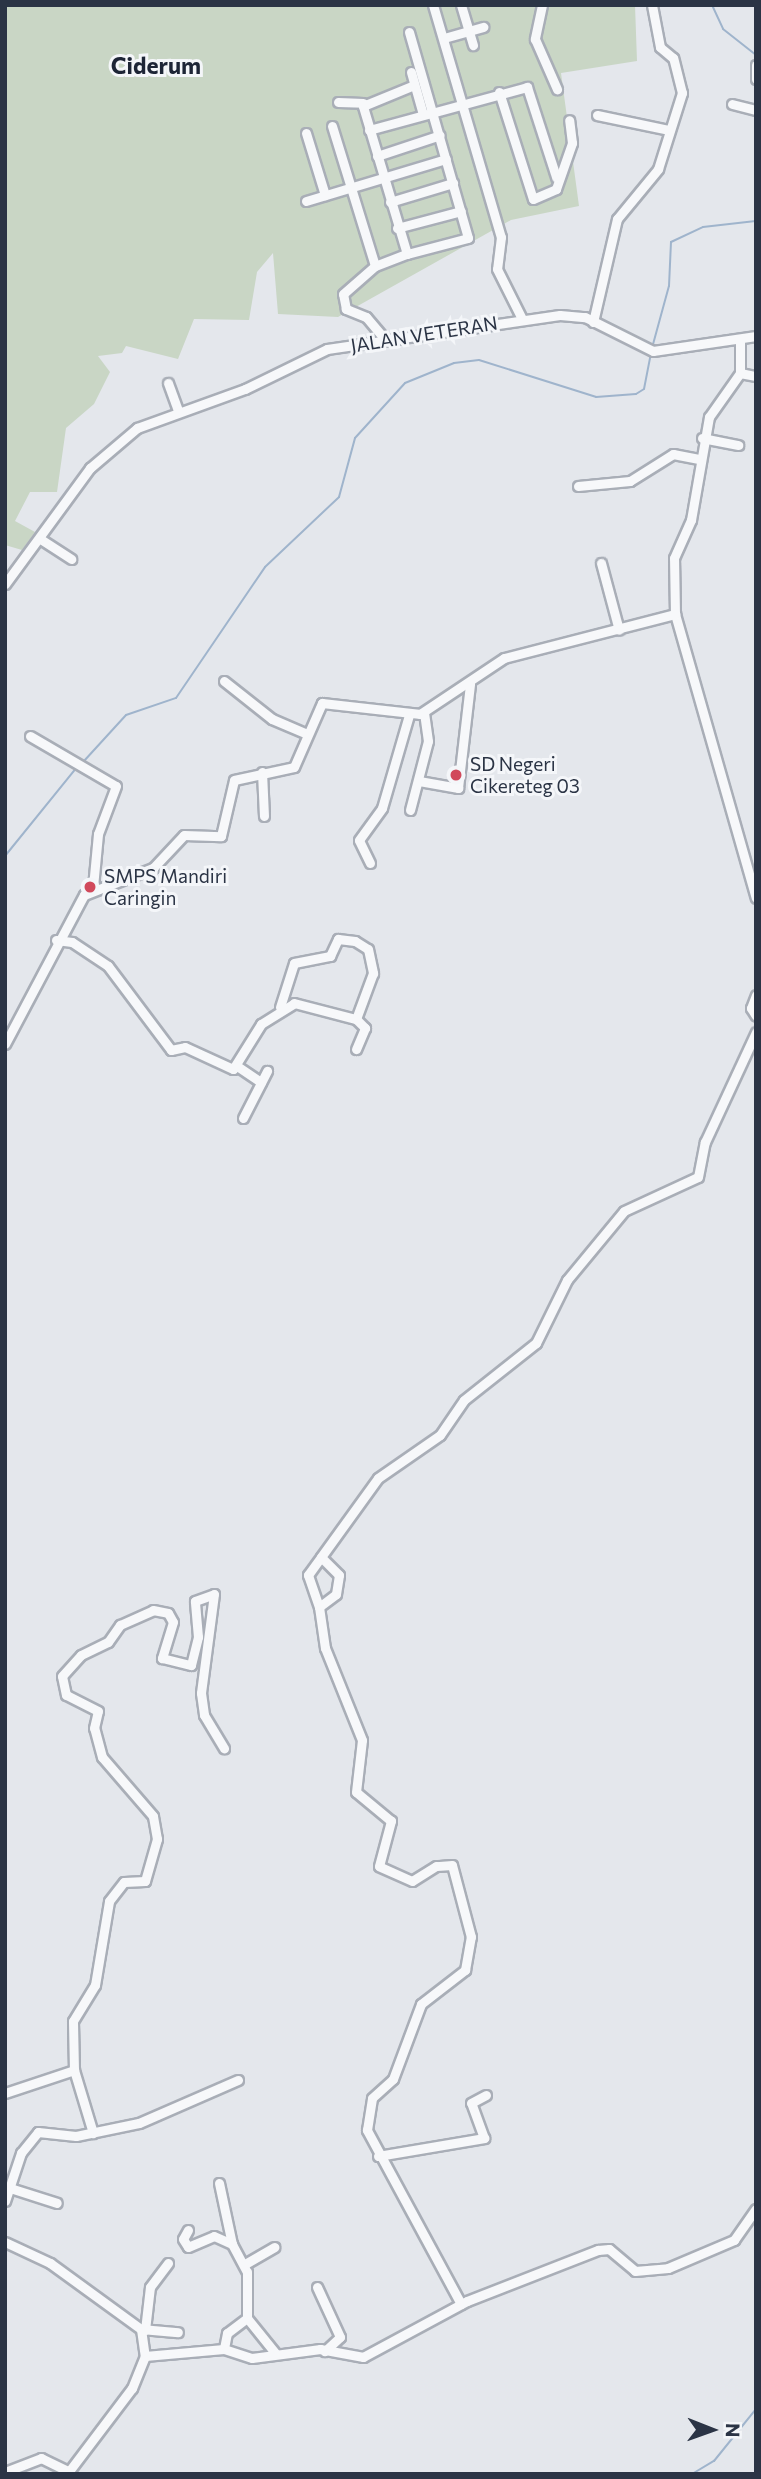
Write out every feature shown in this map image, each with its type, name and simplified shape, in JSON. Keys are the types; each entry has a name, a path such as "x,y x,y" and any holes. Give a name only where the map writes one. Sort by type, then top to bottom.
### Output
{"street":[{"path":"433,5 465,100 501,237 497,269 522,319"},
{"path":"461,5 473,45"},
{"path":"542,5 535,38 557,89"},
{"path":"593,322 617,219 658,169 683,86 673,58 660,47 652,5"},
{"path":"444,38 483,27"},
{"path":"380,338 372,323 346,309 342,297 375,266 407,254 468,238 409,32"},
{"path":"756,65 756,79"},
{"path":"411,72 422,111"},
{"path":"338,102 363,103 414,85"},
{"path":"369,130 432,108 499,92 529,88 556,177"},
{"path":"499,92 531,197 551,195 556,177 572,143 569,120"},
{"path":"363,103 397,228 407,254"},
{"path":"732,104 756,110"},
{"path":"597,115 669,130"},
{"path":"332,126 375,266"},
{"path":"306,133 325,195"},
{"path":"377,156 440,135"},
{"path":"306,201 446,159"},
{"path":"390,202 453,183"},
{"path":"397,228 461,211"},
{"name":"JALAN VETERAN","path":"5,584 42,540 96,461 137,428 177,408 239,391 327,349 380,338 572,314 653,351 740,342 756,336"},
{"path":"740,342 740,373 714,407 702,438 691,520 674,558 676,614 756,898"},
{"path":"740,373 756,376"},
{"path":"168,383 177,408"},
{"path":"702,438 738,445"},
{"path":"578,486 630,481 673,454 698,458"},
{"path":"42,540 71,559"},
{"path":"601,563 619,630"},
{"path":"93,887 153,868 184,835 220,836 234,780 294,767 305,733 327,701 409,715 424,713 470,684 504,658 676,614"},
{"path":"224,681 272,719 305,733"},
{"path":"419,781 458,788 470,684"},
{"path":"410,810 428,741 424,713"},
{"path":"370,863 359,840 382,808 409,715"},
{"path":"5,1044 56,940 93,887 99,834 116,786 30,736"},
{"path":"262,772 264,816"},
{"path":"280,1007 294,963 330,956 338,939 355,941 368,949 373,974 356,1019"},
{"path":"56,940 72,942 108,965 128,999 147,1010 169,1049 185,1047 237,1066 261,1082"},
{"path":"756,996 751,1008 756,1016"},
{"path":"237,1066 253,1033 280,1007 294,1003 356,1019 365,1028 356,1049"},
{"path":"461,2304 414,2207 368,2138 372,2098 393,2079 425,1999 465,1970 471,1937 452,1866 436,1866 412,1881 379,1866 391,1817 358,1797 362,1740 325,1648 319,1607 308,1575 378,1478 440,1435 464,1400 536,1343 567,1280 624,1211 698,1177 705,1142 756,1032"},
{"path":"243,1118 267,1071"},
{"path":"319,1607 340,1583 321,1558"},
{"path":"93,2133 74,2070 73,2021 95,1985 109,1901 124,1882 145,1881 158,1831 139,1796 102,1757 94,1728 98,1711 66,1696 62,1676 81,1655 108,1642 120,1625 153,1610 168,1613 173,1622 162,1658 191,1665 198,1637 195,1601 214,1594 201,1693 204,1716 225,1748"},
{"path":"5,2093 74,2070"},
{"path":"5,2201 34,2134 93,2133 145,2121 238,2080"},
{"path":"378,2156 484,2138 471,2103 486,2095"},
{"path":"219,2183 232,2244 245,2264 247,2318 276,2354"},
{"path":"10,2188 57,2203"},
{"path":"145,2356 224,2349 246,2357 325,2351 344,2358 375,2354 461,2304 606,2248 635,2271 668,2269 734,2240 756,2209"},
{"path":"188,2230 183,2239 188,2247 214,2236 232,2244"},
{"path":"5,2242 50,2263 143,2330 178,2332"},
{"path":"245,2264 275,2247"},
{"path":"5,2472 41,2458 68,2473 123,2401 145,2356 143,2330 149,2287 168,2263"},
{"path":"317,2287 340,2337 325,2351"},
{"path":"224,2349 227,2333 247,2318"}],"green space":[{"path":"5,5 635,5 637,61 561,73 579,206 511,220 338,317 278,314 273,253 257,272 249,320 194,319 178,359 126,346 122,353 98,356 110,372 94,404 66,428 57,492 30,492 15,521 35,532 22,550 5,545"}],"waterway":[{"path":"712,5 723,29 756,55"},
{"path":"652,348 669,286 671,242 703,227 756,221"},
{"path":"84,761 126,715 176,698 265,567 339,497 355,438 405,383 454,363 479,360 596,397 636,394 644,389 651,353"},
{"path":"5,856 77,767"},
{"path":"692,2474 714,2461 756,2409"}],"place":[{"name":"SD Negeri Cikereteg 03","path":"456,775"},
{"name":"SMPS Mandiri Caringin","path":"90,887"}],"district":[{"name":"Ciderum","path":"156,65"}]}
